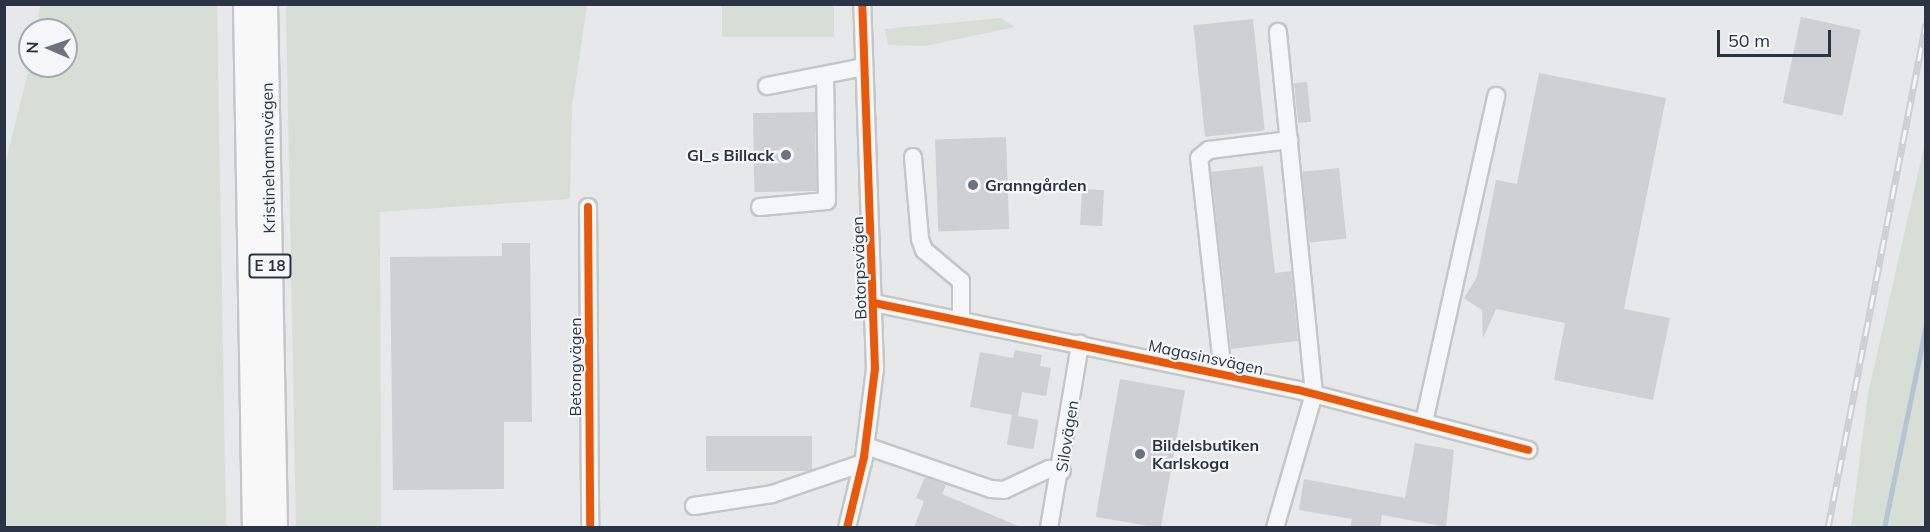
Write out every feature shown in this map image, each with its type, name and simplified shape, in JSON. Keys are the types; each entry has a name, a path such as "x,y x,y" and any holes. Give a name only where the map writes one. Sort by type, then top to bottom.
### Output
{"highway":[{"name":"Kristinehamnsvägen","path":"246,4 255,528"},
{"name":"Kristinehamnsvägen","path":"265,4 275,528"}],"street":[{"name":"Botorpsvägen","path":"847,528 864,455 875,369 862,4"},
{"path":"1275,528 1314,394 1278,32"},
{"path":"767,86 825,77 864,67"},
{"path":"760,207 827,201 825,77"},
{"path":"1424,422 1496,96"},
{"path":"1222,374 1199,158 1209,150 1289,140"},
{"path":"913,157 920,239 924,250 961,281 962,320"},
{"name":"Betongvägen","path":"588,207 590,528"},
{"name":"Magasinsvägen","path":"874,303 1314,394 1528,450"},
{"name":"Silovägen","path":"1049,528 1062,471 1080,344"},
{"path":"694,506 772,494 864,455 991,489 1004,490 1049,469 1062,471"}],"shaded area":[{"path":"40,5 217,5 226,527 5,527 5,164 27,78 78,78 78,18 38,18"},
{"path":"286,5 587,5 572,107 570,199 380,212 381,527 296,527"},
{"path":"722,5 834,5 834,37 722,37"},
{"path":"1001,18 1015,27 925,46 888,45 885,29"},
{"path":"1925,142 1925,527 1851,527 1868,394"}],"building":[{"path":"1801,17 1861,30 1842,116 1783,103"},
{"path":"1253,19 1265,130 1205,137 1193,25"},
{"path":"1539,73 1666,98 1624,309 1670,318 1653,400 1554,380 1565,323 1496,309 1483,338 1482,310 1464,298 1477,277 1496,180 1517,184"},
{"path":"1307,82 1311,122 1298,123 1294,83"},
{"name":"Gl_s Billack","path":"815,112 816,191 754,192 753,113"},
{"name":"Granngården","path":"1006,137 1009,229 938,231 935,139"},
{"path":"1263,166 1275,273 1291,271 1298,341 1231,349 1211,172"},
{"path":"1339,168 1346,239 1310,242 1302,172"},
{"path":"1082,189 1104,190 1102,226 1080,225"},
{"path":"502,243 530,243 532,422 504,422 504,489 393,490 390,257 502,256"},
{"path":"1015,350 1042,355 1040,366 1051,368 1046,396 1022,392 1018,416 970,407 980,352 1013,358"},
{"name":"Bildelsbutiken Karlskoga","path":"1120,379 1185,390 1161,528 1096,517"},
{"path":"1012,415 1039,420 1033,449 1007,445"},
{"path":"706,436 812,436 812,471 706,471"},
{"path":"1415,443 1454,450 1446,527 1382,515 1380,528 1350,528 1352,519 1299,510 1304,479 1405,498"},
{"path":"925,477 946,485 942,494 1023,528 914,528 924,501 916,498"}],"waterway":[{"path":"1884,528 1926,326"}],"railway":[{"path":"1828,528 1926,23"}],"cycle path":[{"path":"847,528 864,457 875,369 862,4"},
{"path":"588,207 590,528"},
{"path":"874,303 1298,390 1528,450"}],"place":[{"name":"Gl_s Billack","path":"786,155"},
{"name":"Granngården","path":"973,185"},
{"name":"Bildelsbutiken Karlskoga","path":"1140,454"}]}
